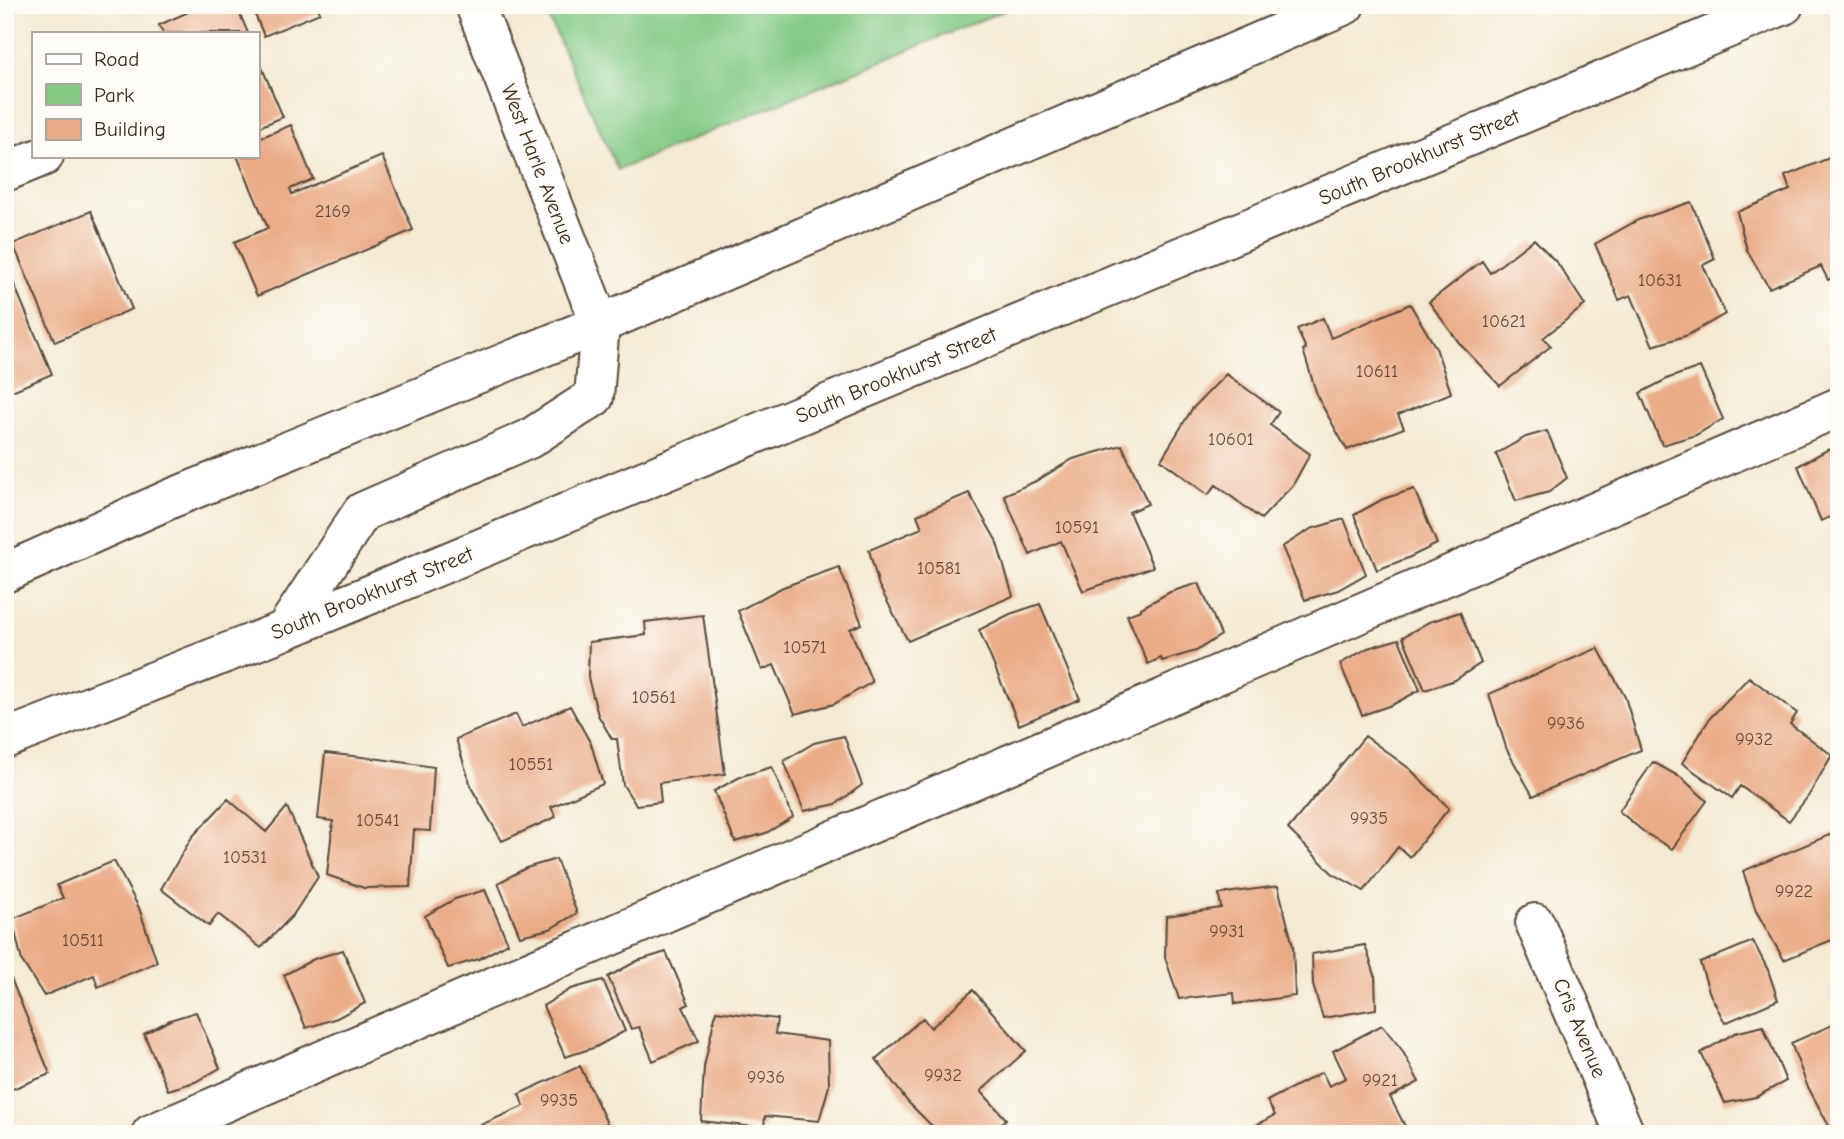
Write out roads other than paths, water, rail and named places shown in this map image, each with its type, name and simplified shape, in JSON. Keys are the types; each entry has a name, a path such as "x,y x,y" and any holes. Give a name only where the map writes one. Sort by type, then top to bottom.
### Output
{"main road":[{"name":"West Harle Avenue","path":"475,5 600,324"},
{"path":"5,573 170,499 600,324 1345,5"},
{"name":"South Brookhurst Street","path":"5,739 285,630 1784,5"},
{"path":"5,172 39,158"},
{"path":"285,630 362,512 529,439 594,397 600,324"},
{"path":"151,1134 1839,407"},
{"name":"Cris Avenue","path":"1535,923 1625,1134"}]}
